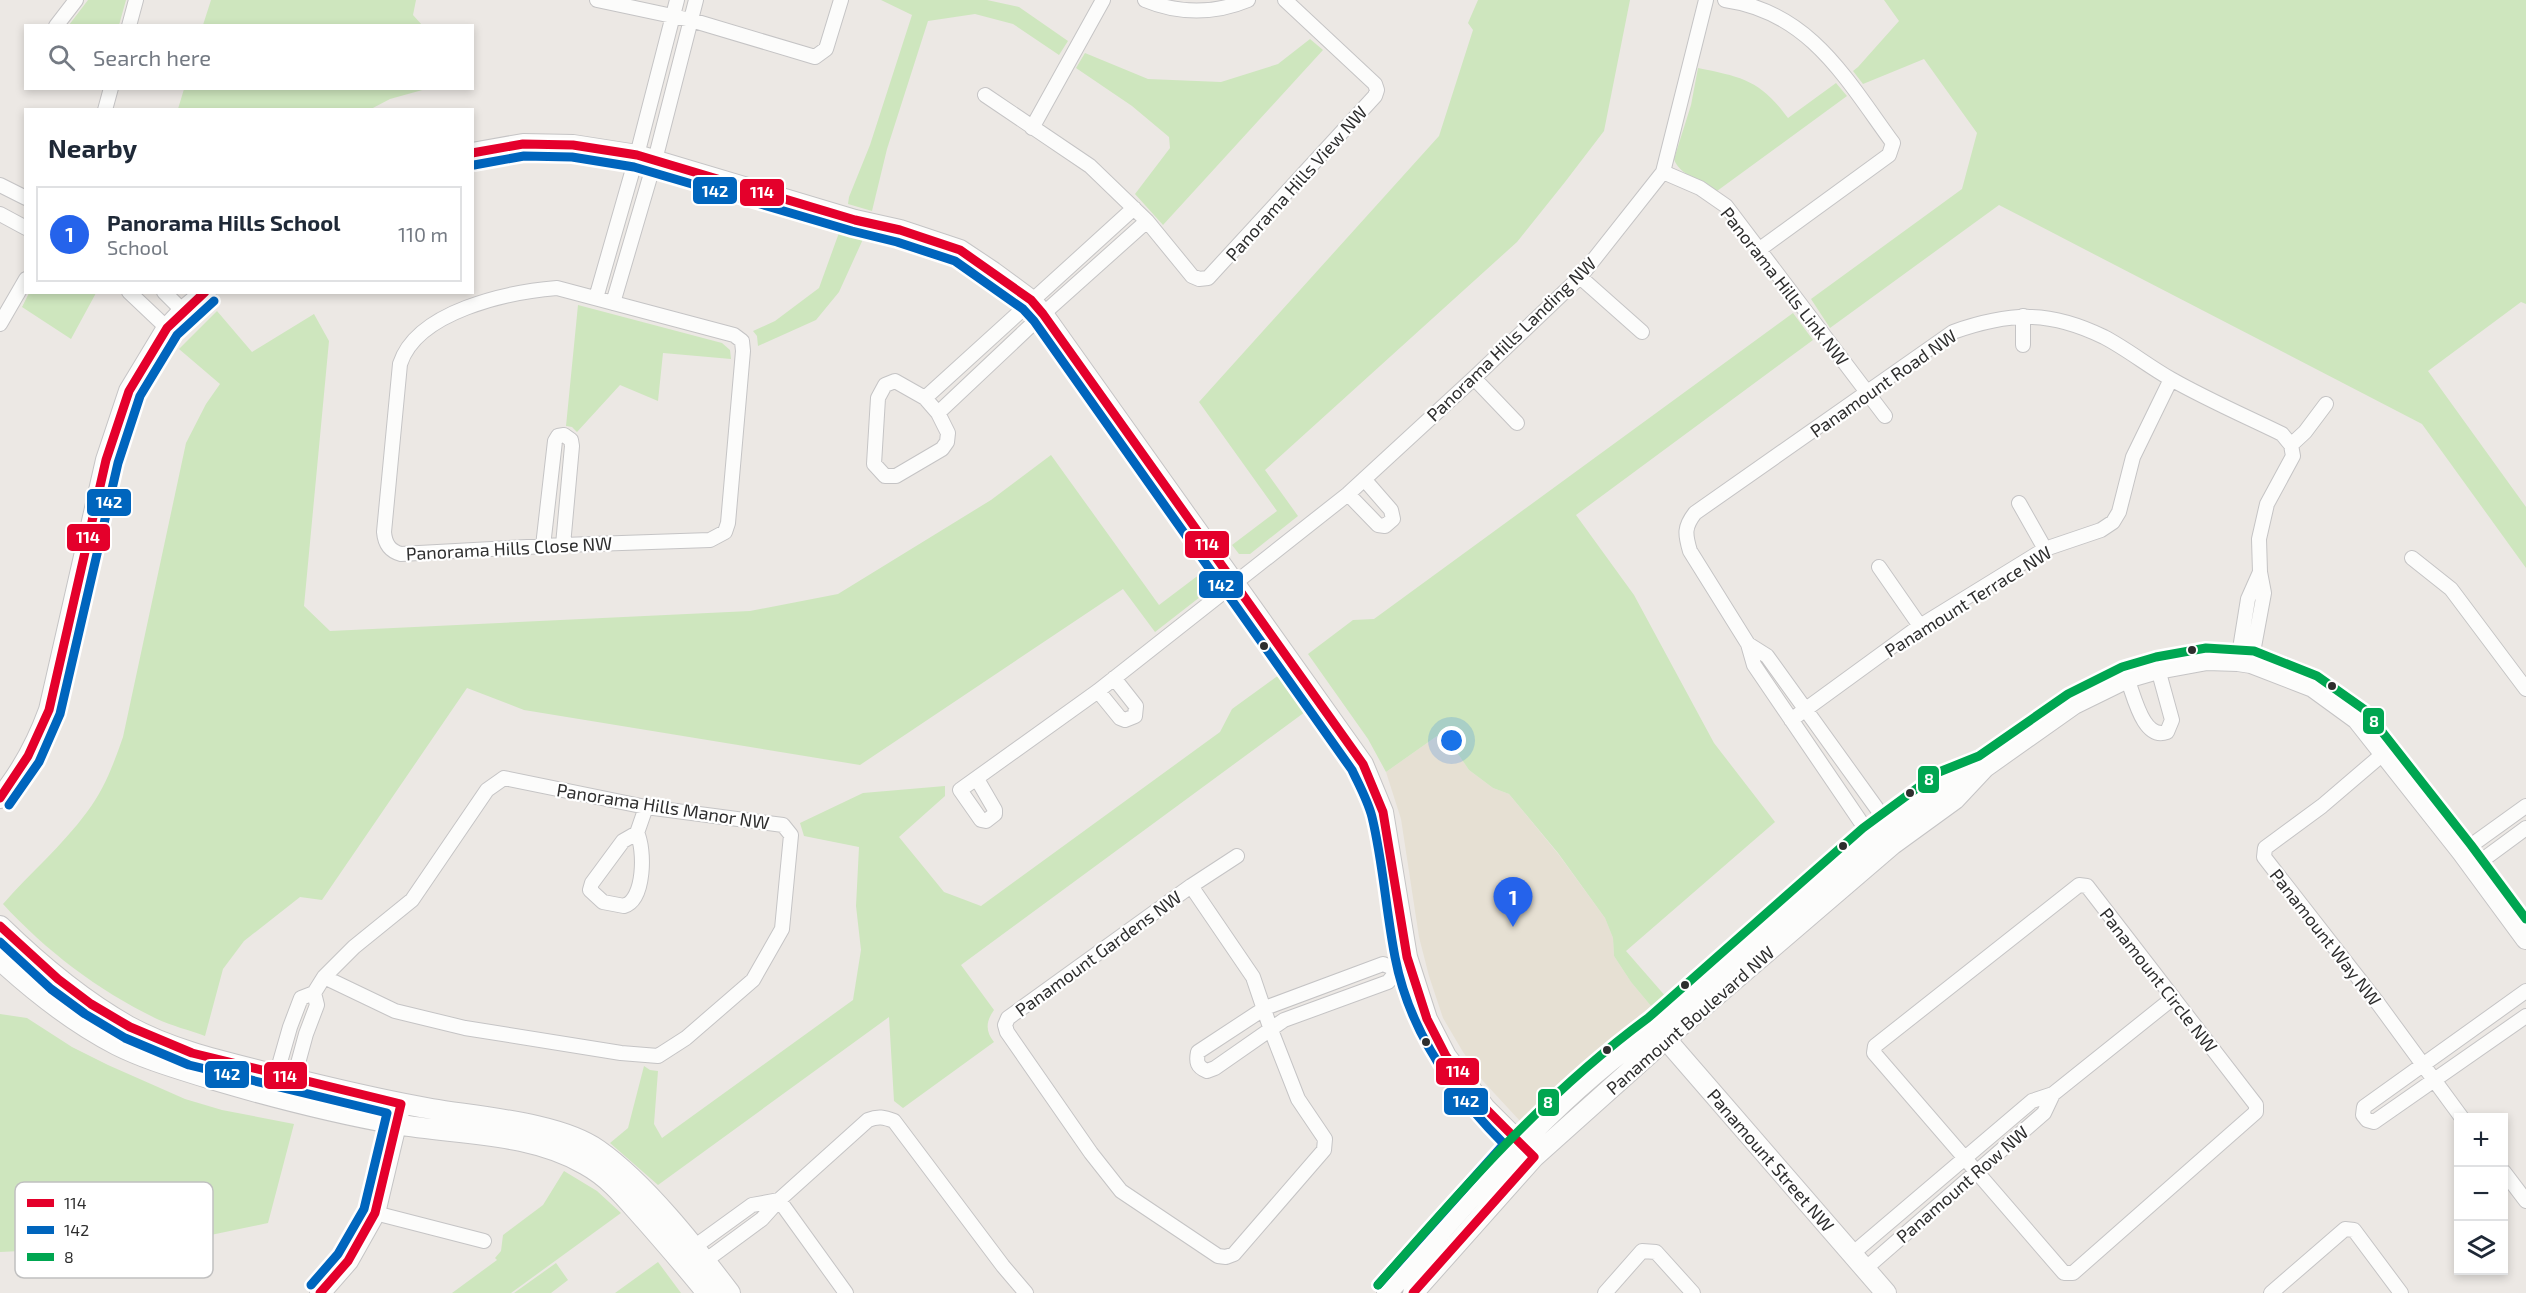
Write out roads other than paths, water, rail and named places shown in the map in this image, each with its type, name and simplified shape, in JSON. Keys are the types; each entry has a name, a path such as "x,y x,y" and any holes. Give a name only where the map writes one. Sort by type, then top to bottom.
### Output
{"street":[{"path":"58,24 76,0"},
{"path":"130,24 136,0"},
{"path":"597,0 691,20 815,57 826,49 841,0"},
{"path":"614,303 677,0"},
{"path":"596,298 646,157 696,0"},
{"path":"1032,128 1103,0"},
{"path":"1145,0 1197,12 1233,6 1248,0"},
{"name":"Panorama Hills View NW","path":"985,95 1090,166 1148,221 1192,276 1199,279 1208,278 1375,96 1377,90 1375,84 1286,0"},
{"name":"Panorama Hills Landing NW","path":"977,779 1098,691 1348,494 1580,277 1663,172 1706,0"},
{"path":"1725,0 1749,3 1786,21 1819,45 1893,143 1888,155 1760,249"},
{"path":"106,108 110,90"},
{"path":"474,153 523,144 563,144 646,157 855,220 900,230 960,250 1037,307 1236,582 1364,764 1383,812 1403,968 1446,1056 1485,1108 1527,1151"},
{"name":"Panorama Hills Link NW","path":"1663,172 1700,188 1726,206 1885,416"},
{"path":"0,185 24,197"},
{"path":"938,412 1134,207"},
{"path":"0,214 24,227"},
{"path":"925,398 1148,221"},
{"path":"1580,277 1641,332"},
{"path":"0,324 24,282"},
{"name":"Panorama Hills Close NW","path":"557,288 596,298 734,335 742,340 744,346 728,523 725,532 710,540 401,554 388,547 384,532 400,364 411,344 433,327 468,307 497,297 527,290 557,288"},
{"path":"131,294 167,328"},
{"path":"166,294 183,310"},
{"path":"0,798 17,776 39,739 49,710 106,460 129,391 167,328 183,310 203,294"},
{"path":"2023,316 2023,345"},
{"name":"Panamount Road NW","path":"1871,837 1754,665 1748,644 1690,551 1685,534 1687,523 1695,513 1953,332 1987,320 2023,316 2060,320 2104,337 2171,379 2282,434 2291,445"},
{"path":"1474,378 1517,423"},
{"name":"Panamount Terrace NW","path":"1791,720 1920,626 2045,549 2101,530 2113,522 2119,512 2133,457 2171,379"},
{"path":"895,381 925,398 938,412 948,433 947,442 942,449 896,476 885,476 874,464 878,398 885,385 895,381"},
{"path":"2245,662 2264,593 2260,572 2259,539 2267,504 2293,456 2291,445 2305,432 2326,404"},
{"path":"543,546 555,441 558,436 564,435 571,440 572,446 563,545"},
{"path":"1348,494 1378,525 1386,526 1393,519 1391,510 1364,479"},
{"path":"2019,502 2045,549"},
{"path":"2412,558 2451,589 2526,689"},
{"path":"1880,567 1920,626"},
{"name":"Panamount Road NW","path":"1748,644 1767,656 1888,824 1893,844"},
{"name":"Panamount Boulevard NW","path":"1387,1293 1632,1044 1661,1033 1893,844 1955,799 1985,767 2074,704 2127,678 2158,669 2206,660 2245,662 2313,687 2357,719 2468,859 2526,939"},
{"path":"2127,678 2145,722 2154,733 2161,735 2167,732 2172,720 2158,669"},
{"path":"1098,691 1120,718 1125,720 1135,716 1136,706 1114,678"},
{"name":"Panamount Way NW","path":"2384,753 2322,806 2275,839 2265,848 2264,857 2377,1002 2458,1113"},
{"name":"Panamount Boulevard NW","path":"1661,1033 1871,837 1945,782 1985,767"},
{"name":"Panorama Hills Manor NW","path":"279,1098 285,1077 317,1005 314,993 324,977 354,947 412,900 487,790 504,778 646,807 783,825 791,834 782,929 753,980 686,1038 658,1056 599,1050 465,1028 395,1011 324,977"},
{"path":"2468,859 2526,806"},
{"path":"637,833 642,845 638,891 635,898 624,906 603,902 590,890 592,883 623,841 637,833 646,807"},
{"path":"2468,859 2526,828"},
{"path":"1871,837 1893,844"},
{"path":"1191,886 1237,856"},
{"name":"Panamount Circle NW","path":"2079,885 2087,886 2173,998 2256,1105 2256,1112 2073,1273 2064,1273 1964,1160 1874,1053 1875,1046 2079,885"},
{"name":"Panamount Gardens NW","path":"1191,886 1253,977 1298,1099 1325,1139 1324,1150 1234,1254 1227,1257 1218,1256 1121,1191 1091,1153 1007,1032 1005,1025 1008,1018 1191,886"},
{"path":"0,926 58,979 91,1004 130,1027 192,1053 401,1104 538,1127 565,1134 598,1149 643,1190 695,1258 707,1293"},
{"path":"0,960 39,995 118,1045 164,1064 279,1098 396,1124 529,1143 558,1151 588,1165 614,1186 695,1258 730,1293"},
{"path":"1383,964 1403,968 1388,982 1284,1020 1207,1071 1200,1068 1196,1061 1198,1052 1265,1008 1383,964"},
{"path":"2526,992 2364,1107 2363,1115 2367,1120 2374,1122 2526,1016"},
{"name":"Panamount Row NW","path":"1859,1262 1964,1160 2032,1101 2053,1094 2173,998"},
{"name":"Panamount Street NW","path":"1661,1033 1886,1293"},
{"name":"Panamount Row NW","path":"1859,1262 1976,1173 2044,1113 2053,1094"},
{"path":"320,1293 348,1261 375,1213 401,1104"},
{"path":"695,1258 762,1219 779,1200 868,1120 885,1117 894,1121 1003,1266 1026,1293"},
{"name":"Panamount Boulevard NW","path":"1413,1293 1527,1151"},
{"path":"2508,1177 2526,1201"},
{"path":"779,1200 846,1293"},
{"path":"375,1213 484,1241"},
{"path":"2271,1293 2345,1229 2354,1230 2401,1293"},
{"path":"1605,1293 1642,1251 1656,1252 1692,1293"}],"place":[{"name":"Panorama Hills School","path":"1513,927"}]}
